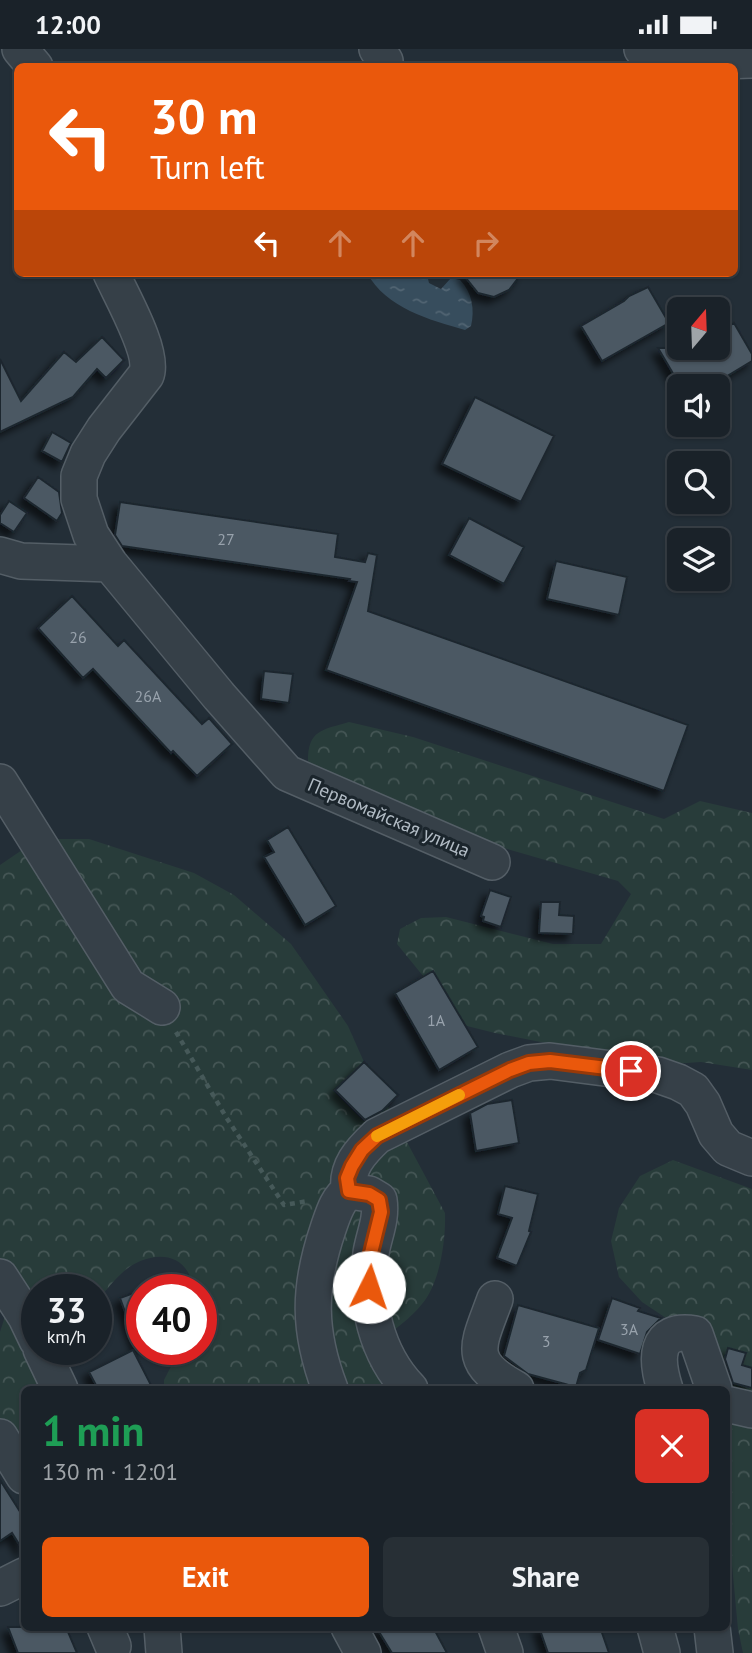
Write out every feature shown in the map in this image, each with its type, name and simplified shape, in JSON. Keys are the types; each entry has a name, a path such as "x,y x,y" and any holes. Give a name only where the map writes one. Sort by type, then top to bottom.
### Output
{"street":[{"path":"20,49 32,63"},
{"path":"642,49 703,60 752,60"},
{"path":"110,564 91,535 79,499 79,476 88,454 104,429 146,376 149,363 148,354 113,277"},
{"path":"0,555 21,561 110,564"},
{"name":"Первомайская улица","path":"110,564 219,696 287,773 492,862"},
{"path":"0,782 128,986 162,1007"},
{"path":"349,1191 347,1178 352,1166 362,1150 377,1136 510,1070 529,1063 550,1061 658,1075 678,1082 693,1090 704,1104 716,1134 728,1148 752,1158"},
{"path":"329,1386 317,1356 313,1312 314,1281 319,1255 332,1218 340,1199 349,1191"},
{"path":"349,1191 369,1194 379,1200 381,1212 371,1253 369,1287 373,1321 384,1349 408,1386"},
{"path":"0,1277 21,1309"},
{"path":"495,1299 481,1340 480,1354 484,1368 510,1386"},
{"path":"639,1386 668,1338 686,1333 695,1334 713,1386"},
{"path":"658,1354 664,1386"},
{"path":"49,1365 59,1386"},
{"path":"730,1405 752,1411"},
{"path":"0,1437 21,1471"},
{"path":"0,1588 21,1578"},
{"path":"162,1631 164,1653"},
{"path":"351,1631 363,1653"},
{"path":"497,1631 505,1653"},
{"path":"656,1631 662,1653"},
{"path":"712,1631 715,1653"}],"path":[{"path":"162,1007 226,1117 284,1205"}],"green space":[{"path":"349,722 413,737 664,819 700,801 752,813 752,1070 701,1062 656,1065 463,1025 397,944 400,929 421,918 446,917 553,944 601,944 631,894 618,881 469,838 322,778 308,761 311,743 318,733"},
{"path":"51,839 89,839 194,873 234,895 291,944 348,1026 364,1062 445,1213 441,1261 428,1295 412,1315 379,1341 389,1386 164,1386 172,1365 217,1365 217,1274 189,1274 175,1260 157,1257 129,1267 112,1283 112,1274 21,1274 21,1289 0,1268 0,865 25,848"},
{"path":"673,1160 752,1189 752,1653 743,1653 738,1629 730,1544 730,1386 724,1386 675,1324 642,1302 619,1277 611,1241 619,1208 640,1176"},
{"path":"8,1307 21,1330 21,1365 41,1365 52,1386 21,1386 21,1460 0,1427 0,1332"}],"water":[{"path":"370,277 429,277 429,283 441,289 451,278 460,280 472,301 471,326 465,330 410,311 397,304"}],"building":[{"path":"465,277 519,277 509,290 494,297 478,293"},
{"path":"648,287 667,324 602,361 581,326"},
{"path":"734,323 752,354 752,361 730,374 673,374 658,348 667,348 667,361 730,361 730,326"},
{"path":"102,337 124,360 106,378 97,369 73,397 0,432 0,359 21,401 64,352 76,362"},
{"path":"475,397 554,436 521,502 442,464"},
{"path":"52,432 71,443 62,462 42,451"},
{"path":"38,477 59,492 62,513 57,521 24,498"},
{"path":"9,501 27,513 14,532 0,523 0,515"},
{"path":"120,502 338,534 335,557 365,562 368,553 377,555 368,611 688,725 664,791 326,670 357,582 122,546 115,535"},
{"path":"469,518 524,547 504,584 449,555"},
{"path":"556,561 627,577 619,615 547,599"},
{"path":"72,596 118,646 124,640 202,724 209,718 232,744 197,776 173,751 171,753 93,669 83,678 38,628"},
{"path":"264,671 293,674 289,703 261,699"},
{"path":"288,827 336,906 305,925 264,857 274,852 267,840"},
{"path":"490,890 511,897 501,927 483,921 484,917 481,916"},
{"path":"541,902 560,902 559,915 574,916 573,934 539,933"},
{"path":"433,971 478,1047 439,1070 395,993"},
{"path":"364,1062 398,1095 382,1111 365,1120 335,1090"},
{"path":"512,1100 519,1143 476,1151 470,1113 487,1104"},
{"path":"505,1186 538,1194 529,1231 531,1232 517,1266 497,1258 512,1218 498,1214"},
{"path":"126,1296 126,1314 120,1298"},
{"path":"612,1298 640,1308 638,1311 661,1318 647,1332 640,1354 598,1340"},
{"path":"518,1305 599,1328 586,1370 580,1373 576,1386 528,1374 504,1356"},
{"path":"728,1348 746,1353 742,1365 752,1368 752,1388 733,1383 725,1359"},
{"path":"126,1354 126,1365 141,1365 151,1386 96,1386 89,1372 103,1365 112,1365 112,1360"},
{"path":"0,1480 21,1513 21,1547 12,1533 0,1541"},
{"path":"8,1627 21,1627 21,1631 68,1631 77,1653 18,1653"},
{"path":"378,1631 435,1631 447,1653 392,1653"},
{"path":"540,1631 601,1631 609,1653 548,1653"}],"slow traffic":[{"path":"377,1136 459,1095"}],"route":[{"path":"369,1287 371,1253 381,1212 379,1200 369,1194 349,1191 347,1178 362,1150 377,1136 484,1082 529,1063 550,1061 631,1071"}]}
